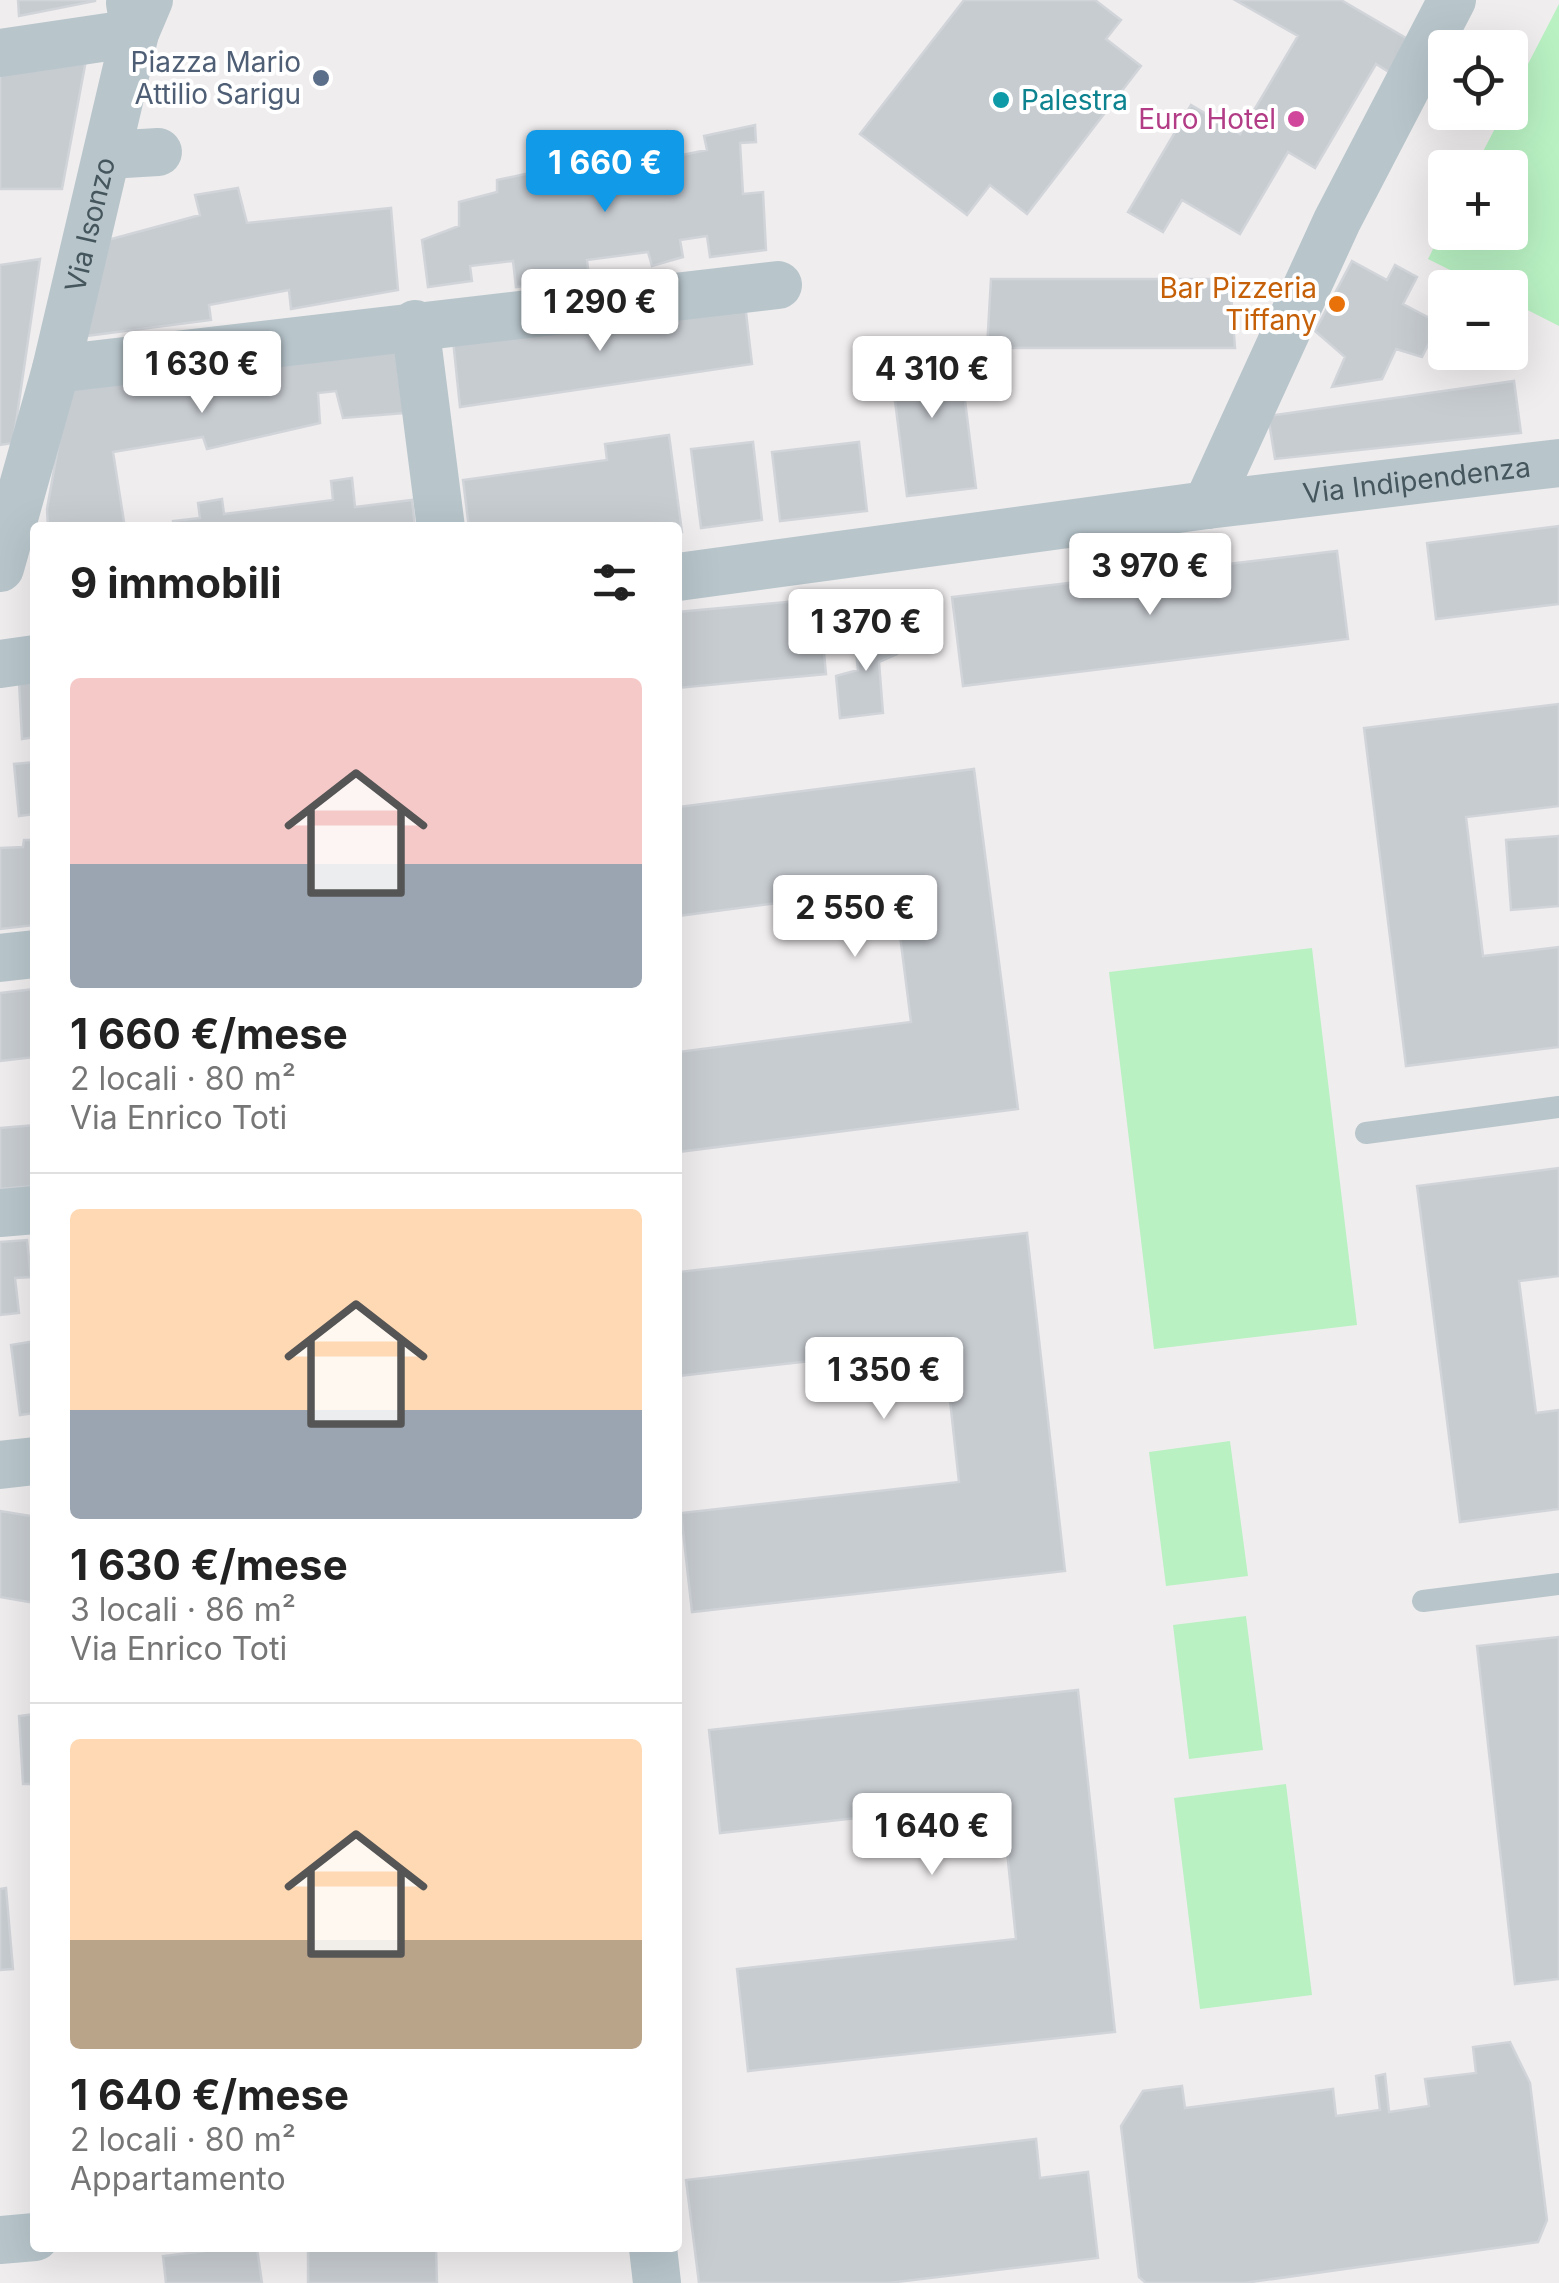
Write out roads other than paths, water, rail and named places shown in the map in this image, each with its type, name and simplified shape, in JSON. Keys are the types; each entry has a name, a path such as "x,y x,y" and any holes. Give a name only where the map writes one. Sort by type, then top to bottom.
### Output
{"street":[{"path":"1207,505 1337,220 1452,0"},
{"path":"0,53 138,11"},
{"name":"Via Isonzo","path":"0,568 56,370 138,11"},
{"path":"108,155 158,152"},
{"path":"56,370 415,324 778,285"},
{"path":"415,324 440,522"},
{"name":"Via Indipendenza","path":"682,576 1207,505 1559,463"},
{"path":"0,664 30,660"},
{"path":"0,958 30,955"},
{"path":"0,1213 30,1210"},
{"path":"0,1465 30,1462"},
{"path":"0,2240 30,2237"},
{"path":"653,2252 657,2283"}],"lane":[{"path":"1366,1133 1559,1107"},
{"path":"1423,1601 1559,1584"}],"place":[{"name":"Piazza Mario Attilio Sarigu","path":"321,78"},
{"name":"Palestra","path":"1001,100"},
{"name":"Euro Hotel","path":"1296,119"},
{"name":"Bar Pizzeria Tiffany","path":"1337,304"}]}
